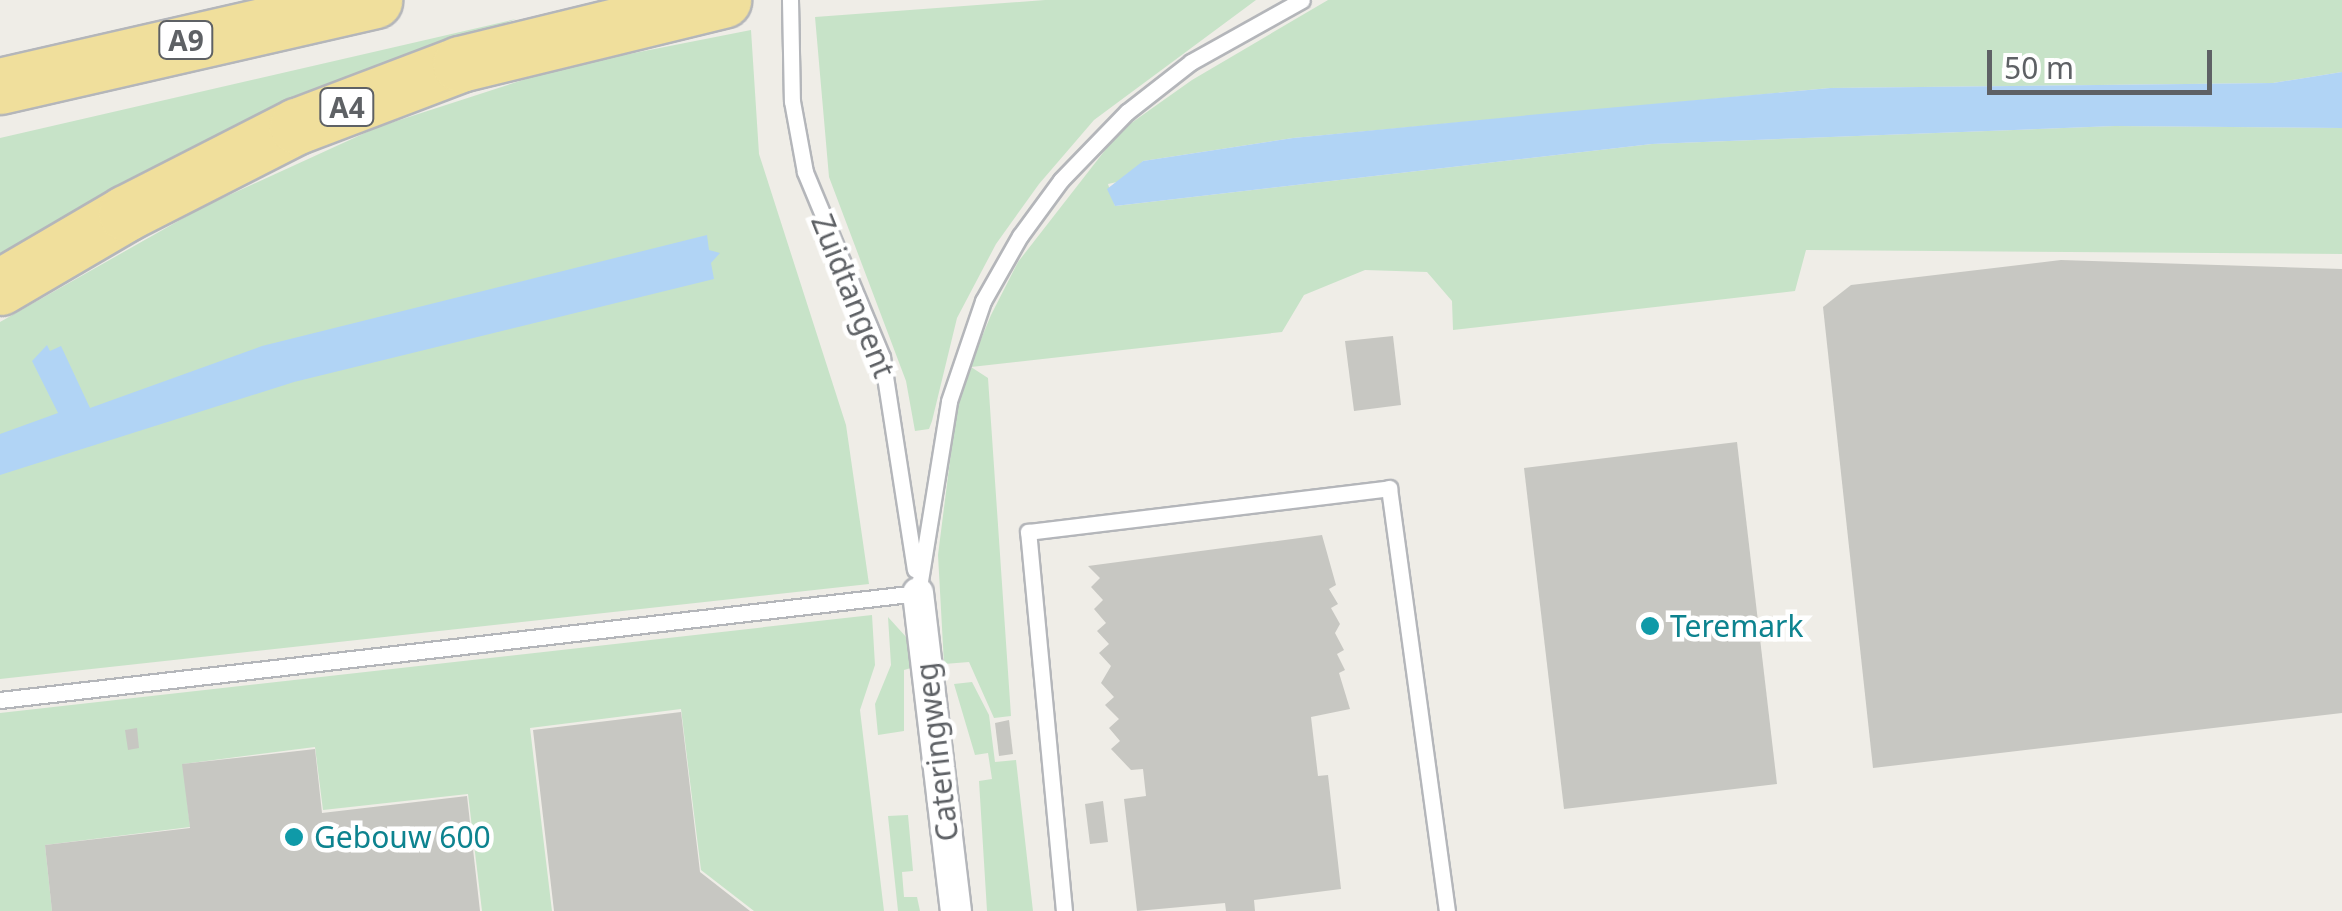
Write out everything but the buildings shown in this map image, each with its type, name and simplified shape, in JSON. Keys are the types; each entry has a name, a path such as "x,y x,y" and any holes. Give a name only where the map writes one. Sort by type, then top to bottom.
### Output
{"highway":[{"name":"A9","path":"0,86 374,0"},
{"name":"A4","path":"0,287 126,212 297,126 460,64 723,0"}],"street":[{"name":"Cateringweg","path":"918,593 956,911"}],"lane":[{"name":"Zuidtangent","path":"790,0 792,64 805,172 891,391 918,593"},
{"path":"0,700 918,593 949,401 983,301 1020,236 1061,180 1127,112 1191,62 1302,0"},
{"path":"1064,911 1028,532 1389,488 1447,911"}],"green space":[{"path":"1045,0 1256,0 1094,120 1039,184 996,244 957,318 932,421 929,429 915,431 906,381 829,177 815,17"},
{"path":"1328,0 2342,0 2342,72 2273,83 1830,88 1293,138 1143,161 1126,180 1108,184 1115,206 1652,144 2115,126 2342,128 2342,254 1806,250 1795,291 1453,330 1452,301 1427,272 1365,270 1304,295 1282,332 971,367 988,378 1011,716 994,718 969,662 944,664 938,555 956,413 969,368 991,315 1018,262 1120,131 1192,80"},
{"path":"516,19 265,110 0,256 0,138"},
{"path":"751,30 759,154 846,425 869,584 0,679 0,322 203,207 378,127 563,67"},
{"path":"872,615 875,665 860,710 884,911 754,911 701,870 681,709 530,728 552,911 482,911 468,794 323,810 315,747 183,764 190,827 45,845 52,911 0,911 0,713"},
{"path":"888,617 907,638 911,668 904,670 904,731 878,735 875,704 891,665"},
{"path":"972,682 989,715 995,762 1016,760 1033,911 987,911 979,781 992,779 988,753 975,755 954,684"},
{"path":"908,815 913,871 902,872 904,897 917,897 920,911 898,911 888,816"}],"water":[{"path":"2342,72 2342,128 2115,126 1652,144 1115,206 1107,189 1143,161 1293,138 1551,113 1830,88 2273,83"},
{"path":"707,235 709,250 720,253 711,263 714,279 294,382 0,475 0,434 58,413 32,361 47,345 50,351 61,346 90,408 262,346"}],"place":[{"name":"Teremark","path":"1650,626"},
{"name":"Gebouw 600","path":"294,837"}]}
